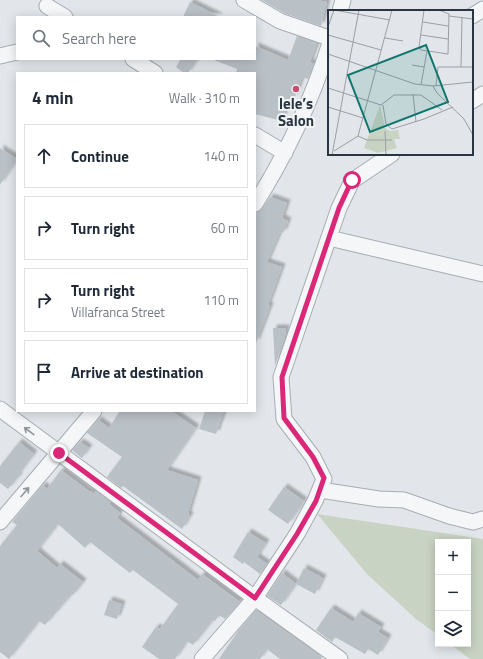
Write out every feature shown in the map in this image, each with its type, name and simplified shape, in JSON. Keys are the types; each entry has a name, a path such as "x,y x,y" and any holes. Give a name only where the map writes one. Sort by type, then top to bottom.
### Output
{"street":[{"path":"244,0 280,21 328,38"},
{"path":"340,10 343,0"},
{"path":"46,8 63,16"},
{"path":"473,15 483,9"},
{"path":"256,202 285,153 326,62 328,51"},
{"path":"0,56 16,52"},
{"path":"135,60 153,72"},
{"path":"473,100 483,94"},
{"path":"256,136 285,153"},
{"path":"202,659 255,598 297,534 316,501 324,478 313,457 284,418 282,377 339,208 352,180 390,155"},
{"path":"329,238 483,274"},
{"path":"0,409 255,598 340,659"},
{"path":"0,522 93,412"},
{"path":"320,490 380,499 404,500 448,516 473,522 483,519"}],"green space":[{"path":"317,514 483,539 483,659 470,659 454,647 471,647 471,539 435,539 435,633 416,619 367,574"}],"building":[{"path":"262,0 317,0 327,2 321,26 284,13"},
{"path":"190,2 218,16 183,16"},
{"path":"297,36 317,43 310,62 314,64 308,79 302,77 295,97 289,95 282,121 256,114 256,72 236,72 237,69 214,60 256,60 256,46 288,60"},
{"path":"180,60 196,60 189,72 183,72 176,67"},
{"path":"0,148 16,158 16,161 0,185"},
{"path":"270,197 287,203 282,218 288,221 283,233 280,232 267,262 282,267 268,305 270,306 256,343 256,213 262,209"},
{"path":"273,328 286,328 285,336 275,366"},
{"path":"119,412 172,412 196,428 167,470 198,480 188,514 190,516 182,529 123,486 121,488 107,477 122,457 87,433 98,420 109,428"},
{"path":"205,412 224,412 216,434 199,429"},
{"path":"19,442 34,454 8,489 0,483 0,466"},
{"path":"80,442 89,448 82,458 72,450"},
{"path":"61,470 90,492 91,491 94,494 96,491 111,502 109,504 120,513 117,518 198,580 202,574 240,602 225,619 219,615 215,621 213,620 193,645 187,641 175,659 159,659 142,647 156,627 160,629 178,604 133,570 130,573 90,542 85,548 58,524 37,551 57,568 60,564 83,582 45,625 39,621 9,659 0,652 0,546 17,525 12,522 43,485 47,489"},
{"path":"284,487 304,501 288,524 268,510"},
{"path":"248,532 266,543 257,557 267,564 260,574 244,562 243,564 233,557"},
{"path":"304,568 323,578 315,594 296,584"},
{"path":"282,573 296,584 281,605 267,596"},
{"path":"109,600 122,604 117,619 104,615"},
{"path":"331,608 353,622 358,613 381,627 378,632 388,638 378,655 368,649 365,654 335,637 332,642 316,630"},
{"path":"256,610 322,657 321,659 280,659 267,649 260,659 219,659 239,630"}],"place":[{"name":"lele’s Salon","path":"296,89"}],"route":[{"path":"59,453 255,598 297,534 316,501 324,478 313,457 284,418 282,377 339,208 352,180"}]}
